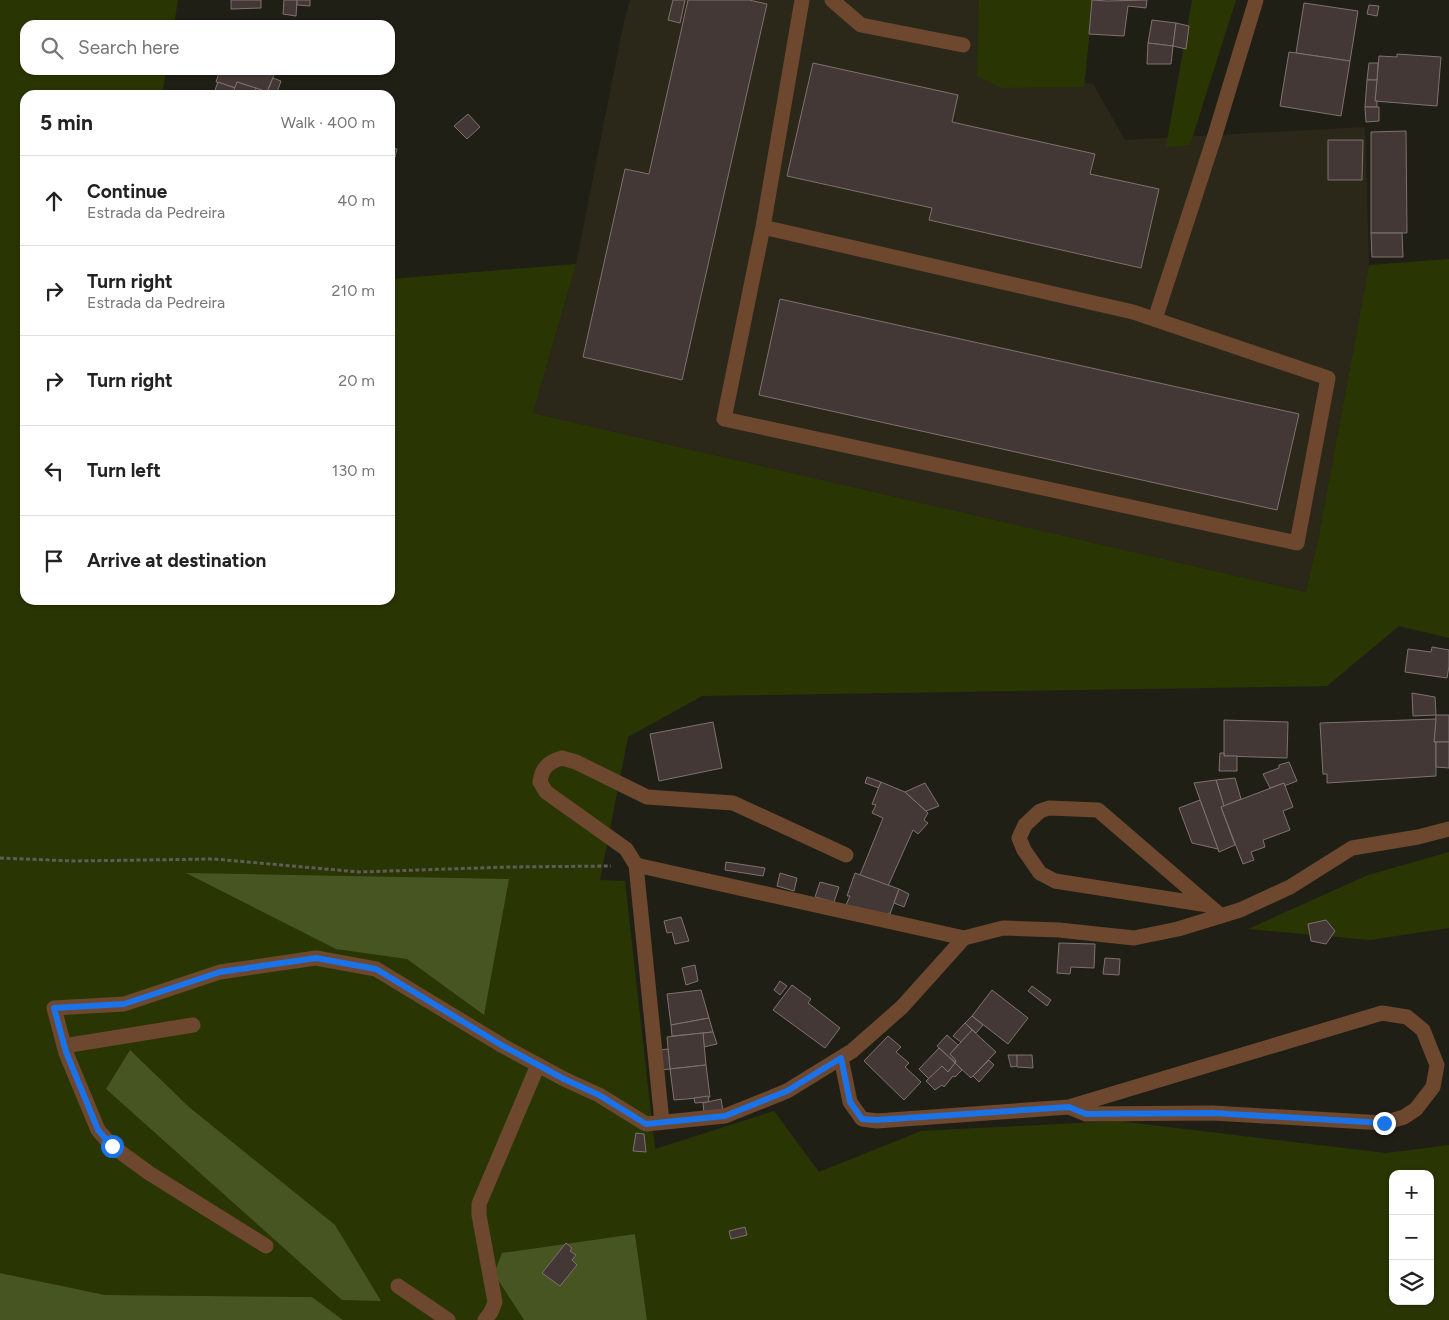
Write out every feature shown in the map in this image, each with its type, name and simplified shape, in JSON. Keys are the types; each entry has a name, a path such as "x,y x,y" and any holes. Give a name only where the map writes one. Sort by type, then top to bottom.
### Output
{"street":[{"path":"763,227 1133,312 1328,378 1297,543 724,419 763,227 802,0"},
{"path":"832,0 861,24 963,45"},
{"path":"1155,319 1215,135 1256,0"},
{"path":"662,1122 636,865 626,848 546,792 540,782 541,773 546,765 562,758 576,762 647,797 732,803 846,855"},
{"path":"1208,905 1055,881 1040,873 1024,850 1019,838 1025,825 1040,811 1049,808 1098,810 1221,916"},
{"path":"636,865 964,938 1002,928 1059,930 1134,938 1178,929 1240,910 1290,887 1352,848 1418,837 1449,829"},
{"path":"266,1246 149,1173 112,1146 98,1130 64,1046 54,1008 124,1004 220,972 316,958 376,969 503,1046 599,1095 646,1124 725,1116 787,1091 852,1051 902,1006 964,938"},
{"path":"841,1058 850,1102 862,1119 877,1120 1069,1107 1382,1013 1408,1017 1423,1030 1437,1065 1433,1086 1416,1109 1404,1117 1384,1123 1213,1113 1086,1114 1069,1107"},
{"path":"64,1046 193,1025"},
{"path":"485,1320 495,1302 479,1215 479,1204 538,1065"},
{"path":"398,1286 448,1320"}],"path":[{"path":"0,858 73,861 214,859 359,872 508,866 636,865"}],"shaded area":[{"path":"630,0 986,0 986,74 1093,84 1125,140 1365,127 1369,265 1319,535 1306,592 533,413 576,264 624,21"}],"green space":[{"path":"0,0 178,0 175,20 20,20 20,75 165,75 163,90 20,90 20,605 395,605 395,279 576,264 533,413 1306,592 1319,535 1369,265 1449,259 1449,638 1399,626 1327,686 702,696 628,737 600,880 625,881 655,1149 774,1111 819,1172 921,1131 1118,1121 1386,1153 1449,1145 1449,1320 647,1320 635,1234 494,1274 524,1320 343,1320 312,1297 105,1295 0,1273"},
{"path":"979,0 1093,0 1084,87 1001,88 977,76"},
{"path":"1192,0 1236,0 1190,145 1166,147"},
{"path":"1449,852 1449,928 1370,940 1248,929 1368,875"},
{"path":"186,873 509,879 484,1015 407,959 336,949"},
{"path":"130,1050 189,1107 335,1225 381,1301 342,1300 106,1089"},
{"path":"635,1234 647,1320 524,1320 494,1274 502,1253"},
{"path":"0,1273 105,1295 312,1297 343,1320 0,1320"}],"building":[{"path":"231,0 261,0 261,8 231,9"},
{"path":"284,0 297,0 296,16 283,14"},
{"path":"297,0 310,0 310,6 297,5"},
{"path":"673,0 685,0 680,23 668,20"},
{"path":"688,0 749,0 767,4 682,380 583,357 625,169 649,174"},
{"path":"1092,0 1147,0 1146,8 1128,6 1124,36 1089,34"},
{"path":"1304,3 1358,11 1350,61 1296,53"},
{"path":"1369,5 1379,6 1377,16 1367,14"},
{"path":"1152,20 1176,23 1173,46 1148,43"},
{"path":"1176,23 1189,26 1186,49 1173,46"},
{"path":"1148,43 1173,46 1171,64 1147,64"},
{"path":"1289,52 1350,61 1341,116 1280,106"},
{"path":"1397,54 1441,57 1437,106 1375,101 1379,56 1397,57"},
{"path":"813,63 958,95 952,122 1095,154 1090,174 1159,189 1141,268 929,220 932,208 787,176"},
{"path":"1369,63 1378,63 1377,80 1367,80"},
{"path":"218,75 274,75 268,90 261,90 237,82 236,88 216,82"},
{"path":"273,78 281,81 278,90 268,90"},
{"path":"1367,80 1377,80 1375,101 1377,101 1377,107 1365,107"},
{"path":"218,82 235,88 234,90 215,90"},
{"path":"237,82 256,88 255,90 234,90"},
{"path":"1365,107 1379,107 1379,121 1366,122"},
{"path":"468,114 480,127 467,139 454,126"},
{"path":"1406,131 1407,233 1371,233 1371,132"},
{"path":"1328,140 1363,140 1362,180 1328,180"},
{"path":"1371,233 1402,233 1403,257 1372,257"},
{"path":"780,299 1299,414 1277,510 759,395"},
{"path":"1432,647 1449,650 1447,678 1405,672 1408,649 1431,652"},
{"path":"1412,693 1435,697 1436,715 1413,716"},
{"path":"1436,715 1449,715 1449,742 1434,742"},
{"path":"1436,719 1434,742 1436,742 1436,776 1327,783 1327,774 1323,774 1320,723"},
{"path":"1224,720 1288,722 1287,758 1224,756"},
{"path":"713,722 722,768 659,781 650,734"},
{"path":"1436,742 1449,742 1449,768 1436,767"},
{"path":"1220,753 1224,753 1224,756 1237,756 1237,771 1219,771"},
{"path":"1289,762 1297,781 1284,786 1284,783 1270,788 1263,774"},
{"path":"867,777 881,782 879,788 865,783"},
{"path":"1235,778 1241,799 1224,806 1216,780"},
{"path":"1216,780 1224,806 1221,807 1235,845 1219,852 1194,783"},
{"path":"881,782 905,792 928,813 924,820 928,823 918,834 913,830 888,886 860,875 883,818 872,813 876,805 872,804"},
{"path":"925,783 939,806 926,811 905,792"},
{"path":"1284,783 1293,807 1283,811 1290,830 1263,840 1265,847 1251,852 1254,860 1243,864 1221,807"},
{"path":"1200,800 1218,849 1192,843 1179,808"},
{"path":"726,862 765,868 763,876 725,870"},
{"path":"780,873 797,878 794,891 777,886"},
{"path":"855,873 899,889 890,914 888,913 886,918 846,905"},
{"path":"820,882 839,887 834,902 815,897"},
{"path":"899,889 909,894 904,907 894,903"},
{"path":"681,917 689,941 675,944 672,932 667,933 664,921"},
{"path":"1326,920 1335,931 1326,944 1311,941 1308,924"},
{"path":"1059,943 1095,944 1094,968 1071,967 1070,974 1057,973"},
{"path":"1105,958 1120,959 1119,975 1103,974"},
{"path":"695,965 698,981 686,985 682,968"},
{"path":"780,981 787,986 780,995 774,990"},
{"path":"792,985 811,999 808,1003 840,1028 825,1048 773,1010"},
{"path":"1032,986 1051,1000 1047,1006 1028,991"},
{"path":"701,990 709,1018 671,1025 667,994"},
{"path":"992,990 1028,1018 1008,1044 972,1016"},
{"path":"972,1016 983,1025 976,1033 965,1023"},
{"path":"709,1018 713,1032 672,1036 671,1025"},
{"path":"965,1023 972,1030 961,1042 953,1036"},
{"path":"972,1030 996,1052 971,1078 955,1063 956,1061 950,1054"},
{"path":"713,1032 717,1044 704,1047 703,1033"},
{"path":"703,1033 706,1065 670,1069 667,1037"},
{"path":"947,1035 958,1045 950,1054 955,1062 937,1046"},
{"path":"888,1036 901,1047 896,1052 909,1063 905,1067 921,1082 904,1100 864,1061"},
{"path":"939,1048 955,1063 948,1072 942,1066 929,1079 919,1069"},
{"path":"668,1049 670,1069 661,1070 659,1050"},
{"path":"1008,1055 1017,1055 1018,1066 1011,1067"},
{"path":"1017,1055 1032,1055 1033,1068 1017,1067"},
{"path":"989,1060 994,1065 979,1082 973,1076"},
{"path":"955,1063 962,1070 955,1077 953,1076 944,1087 942,1085 935,1090 926,1081 942,1066 948,1072"},
{"path":"706,1065 710,1097 674,1100 670,1069"},
{"path":"708,1096 709,1102 695,1103 694,1098"},
{"path":"721,1099 723,1111 704,1113 703,1103"},
{"path":"636,1133 644,1134 646,1152 633,1151"},
{"path":"745,1227 747,1235 731,1239 729,1231"},
{"path":"566,1243 572,1248 570,1251 576,1255 572,1260 577,1265 560,1286 542,1273"}],"route":[{"path":"112,1146 98,1130 66,1052 54,1008 124,1004 220,972 316,958 376,969 503,1046 564,1079 599,1095 646,1124 725,1116 787,1091 841,1058 850,1102 862,1119 877,1120 1069,1107 1086,1114 1213,1113 1384,1123"}]}
